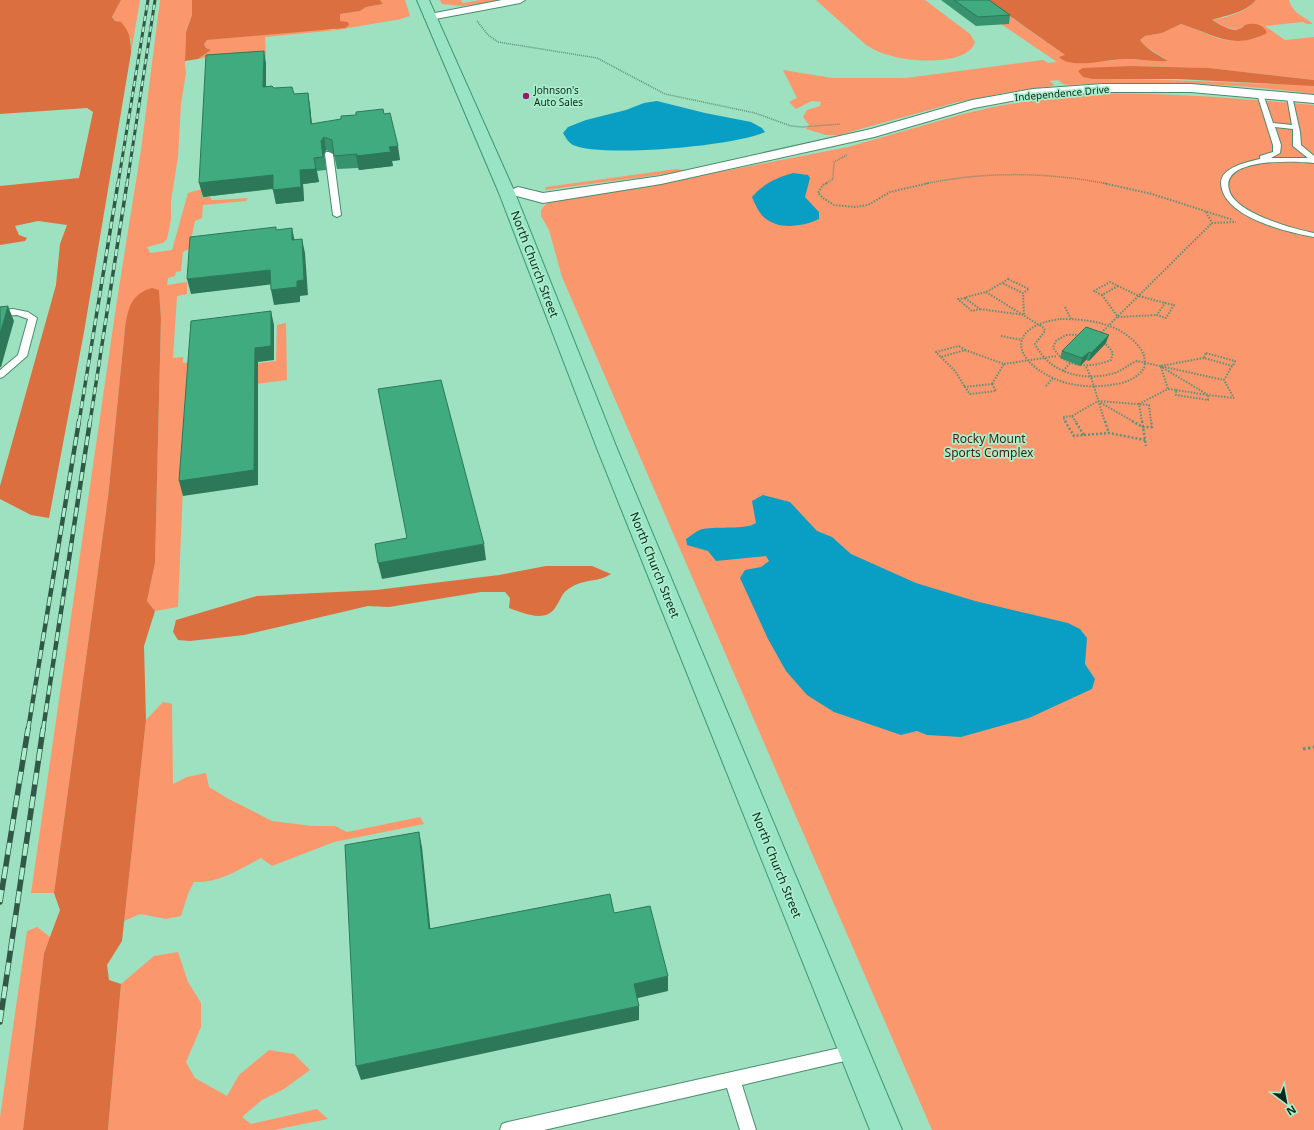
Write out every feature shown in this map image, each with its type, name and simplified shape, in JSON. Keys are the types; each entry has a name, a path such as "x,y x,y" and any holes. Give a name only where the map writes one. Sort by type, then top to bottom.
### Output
{"main road":[{"name":"North Church Street","path":"427,8 512,192 588,402 886,1130"}],"street":[{"path":"427,8 520,0"},
{"name":"Independence Drive","path":"816,146 874,133 972,104 1033,93 1103,88 1191,88 1314,99"},
{"path":"512,192 543,198 645,182 816,146"},
{"path":"576,179 816,146"},
{"path":"512,192 537,184"}],"lane":[{"path":"1260,94 1272,125 1277,145 1276,153 1232,171 1225,179 1226,191 1236,205 1253,216 1278,227 1314,235"},
{"path":"1290,97 1296,127 1297,146 1314,160"},
{"path":"1272,125 1296,127"},
{"path":"329,154 337,215"},
{"path":"1258,161 1290,159 1314,160"},
{"path":"0,313 15,311 24,313 34,318 22,356 0,375"},
{"path":"508,1130 854,1052"},
{"path":"732,1079 748,1130"}],"path":[{"path":"475,19 488,35 498,42 597,58 665,94 755,113 791,126 802,127 844,124"},
{"path":"852,154 840,157 834,162 832,166 834,177 819,189 818,193 828,203 848,207 868,205 875,202 879,197 888,193 926,183 976,176 1005,175 1057,177 1108,184 1140,191 1239,221 1212,223 1096,338"},
{"path":"1206,212 1212,223"},
{"path":"1023,293 1029,289 1008,279 986,292 958,300 972,311 980,309 1024,315"},
{"path":"1110,282 1139,296 1174,305 1166,318 1157,315 1118,317 1102,295 1094,291 1110,282"},
{"path":"1002,283 1023,293"},
{"path":"1102,295 1118,286"},
{"path":"986,292 1044,328 1046,331 1035,344 1037,351 1043,358 1063,371 1091,377 1117,373 1130,363 1137,361 1224,380 1234,398 1168,389 1139,404"},
{"path":"1023,293 1024,315"},
{"path":"965,298 980,309"},
{"path":"1157,315 1165,303"},
{"path":"1065,307 1071,319"},
{"path":"1060,319 1081,319 1109,326 1123,332 1137,343 1146,358 1144,369 1134,379 1118,385 1094,387 1071,384 1053,378 1033,367 1023,356 1020,344 1024,333 1039,324 1042,322 1060,319"},
{"path":"992,384 996,391 970,394 955,371 936,352 960,346 964,350 1004,364 1057,356 1070,363 1086,367 1105,364 1111,360 1113,353 1110,347 1096,338 1081,334 1066,335 1059,338 1055,343 1054,348 1057,356"},
{"path":"1001,336 1022,340"},
{"path":"941,357 964,350"},
{"path":"1204,358 1206,353 1235,361 1224,380"},
{"path":"1160,366 1204,358 1233,366"},
{"path":"1063,371 1070,363"},
{"path":"992,384 1004,364"},
{"path":"1160,366 1168,389"},
{"path":"1160,366 1208,395"},
{"path":"1086,367 1091,377 1109,433"},
{"path":"1046,386 1053,378"},
{"path":"965,387 992,384"},
{"path":"1176,390 1176,395 1208,400 1208,395"},
{"path":"1098,401 1143,427 1152,427 1149,405 1098,401 1072,416 1063,417 1074,436 1109,433 1145,440"},
{"path":"1139,404 1146,446"},
{"path":"1072,416 1084,435"},
{"path":"1304,750 1314,747"}],"green space":[{"path":"121,0 140,0 131,53 131,39 112,17"},
{"path":"160,0 192,0 192,15 186,32 186,73 181,104 178,157 171,201 171,220 167,239 163,243 147,247 150,253 172,250 188,193 202,189 202,197 210,197 212,200 248,198 246,201 203,205 202,218 195,221 189,249 183,252 181,271 176,272 175,276 168,278 167,285 187,282 187,294 177,296 173,358 183,357 183,363 190,362 189,372 276,361 277,325 286,323 287,380 187,393 178,607 155,611 147,601 155,563 161,318 159,290 125,328 108,497 54,893 31,893 117,300 141,150"},
{"path":"380,0 405,0 410,16 401,19 337,30 265,37 266,57 237,60 208,57 198,59 211,50 206,48 204,44 207,40 314,30 335,30 340,21 340,14 360,11 365,7 383,4"},
{"path":"440,0 462,0 461,1 463,3 480,0 508,0 462,6 442,4"},
{"path":"816,0 925,0 970,34 975,42 970,50 951,59 925,61 889,55 879,52 866,45"},
{"path":"1256,0 1289,0 1296,11 1313,24 1303,22 1265,26 1285,40 1314,37 1314,80 1209,68 1133,66 1093,79 1180,80 1303,85 1314,86 1314,94 1223,85 1131,83 1070,85 1063,84 1058,80 1049,81 1054,84 1053,86 1004,93 958,102 839,135 826,135 806,129 809,125 803,117 807,110 820,106 821,102 812,101 796,109 789,102 797,98 783,70 832,78 906,78 1043,60 1048,63 1057,62 1001,24 996,7 1065,55 1099,62 1123,59 1168,61 1140,40 1145,36 1162,33 1181,24 1211,36 1227,40 1247,40 1260,37 1244,26 1238,30 1225,27 1212,20 1230,16 1242,11"},
{"name":"Rocky Mount Sports Complex","path":"1081,94 1198,96 1314,105 1314,1130 932,1130 562,277 549,230 541,216 541,210 546,204 555,199 694,177 848,147 963,114 993,107"},
{"path":"676,169 685,170 681,172 545,190 546,187"},
{"path":"163,702 172,704 173,784 187,777 206,773 209,787 272,821 312,826 335,826 347,832 420,817 424,824 334,842 272,866 261,858 221,878 203,882 194,882 188,894 181,916 166,919 140,914 124,921 146,720"},
{"path":"37,927 50,937 44,953 23,1130 0,1130 0,1117 27,931"},
{"path":"178,952 188,982 201,1003 201,1027 186,1062 195,1078 227,1096 239,1075 269,1050 294,1054 310,1070 284,1089 262,1100 242,1117 251,1124 317,1109 328,1119 274,1130 108,1130 121,984 154,956"}],"shaded area":[{"path":"0,0 121,0 112,17 115,21 121,22 124,26 131,44 131,53 84,332 49,518 31,515 0,499 0,486 56,285 60,244 67,225 38,221 15,226 19,235 27,238 25,241 0,245 0,186 79,178 93,112 87,108 0,114"},
{"path":"192,0 380,0 383,4 366,7 360,11 340,14 340,21 348,22 349,25 345,28 207,40 204,44 206,48 211,50 198,59 185,61 186,32 192,15"},
{"path":"987,0 1256,0 1241,11 1212,20 1234,30 1238,30 1248,24 1258,24 1266,30 1267,33 1244,41 1233,41 1213,36 1181,24 1162,33 1145,36 1140,40 1149,49 1168,61 1118,59 1090,63 1072,63 1059,57 1065,55"},
{"path":"1133,66 1209,68 1314,80 1314,86 1177,79 1093,79 1083,77 1078,71 1083,68"},
{"path":"152,288 159,290 161,318 155,563 147,601 155,611 144,646 146,720 122,941 107,965 109,980 121,984 108,1130 23,1130 44,953 60,910 54,893 108,497 125,328 129,308 135,298 139,294"},
{"path":"546,566 592,566 611,574 606,577 575,585 564,592 551,613 540,616 534,616 509,608 510,598 505,592 481,592 389,607 368,606 244,635 190,641 178,640 173,632 176,620 257,596 376,590 499,575"}],"water":[{"path":"657,101 705,113 751,122 762,128 765,132 727,142 699,146 638,150 588,149 573,145 568,141 563,133 568,127 586,120 626,110 644,103"},
{"path":"793,173 808,175 810,178 805,197 819,212 819,219 805,224 789,226 774,223 761,214 752,197 770,182"},
{"path":"763,495 790,502 817,531 832,537 851,554 916,583 975,601 1068,623 1080,629 1087,638 1085,664 1095,679 1092,689 1029,718 961,737 927,735 917,731 901,735 834,712 807,695 786,671 768,639 740,578 745,570 761,567 769,561 766,556 716,561 708,551 687,545 686,539 701,530 709,528 738,527 756,523 752,501"}],"building":[{"path":"954,0 989,0 1010,15 978,17"},
{"path":"264,51 263,87 292,87 294,94 308,93 311,124 341,119 341,116 356,115 356,112 383,109 384,114 390,113 398,146 389,147 391,152 356,156 357,154 334,156 332,140 324,137 321,141 323,157 314,158 316,169 300,170 301,187 273,190 273,175 199,183 206,55"},
{"path":"276,227 276,230 292,228 292,240 302,239 304,280 297,281 297,287 271,290 270,270 187,279 190,237"},
{"path":"8,306 0,334 0,307"},
{"path":"271,311 271,346 255,348 254,470 179,481 191,321"},
{"path":"1086,327 1109,335 1091,353 1089,352 1082,358 1062,351"},
{"path":"441,380 484,544 378,563 375,544 407,538 378,389"},
{"path":"419,832 429,929 610,894 614,913 650,906 668,976 634,984 639,1006 356,1066 345,845"}],"railway":[{"path":"118,184 148,0"},
{"path":"127,184 155,0"},
{"path":"79,422 118,183"},
{"path":"90,422 127,183"},
{"path":"28,730 79,421"},
{"path":"43,730 90,421"},
{"path":"0,902 28,729"},
{"path":"0,1022 43,729"}],"place":[{"name":"Johnson's Auto Sales","path":"526,96"}]}
